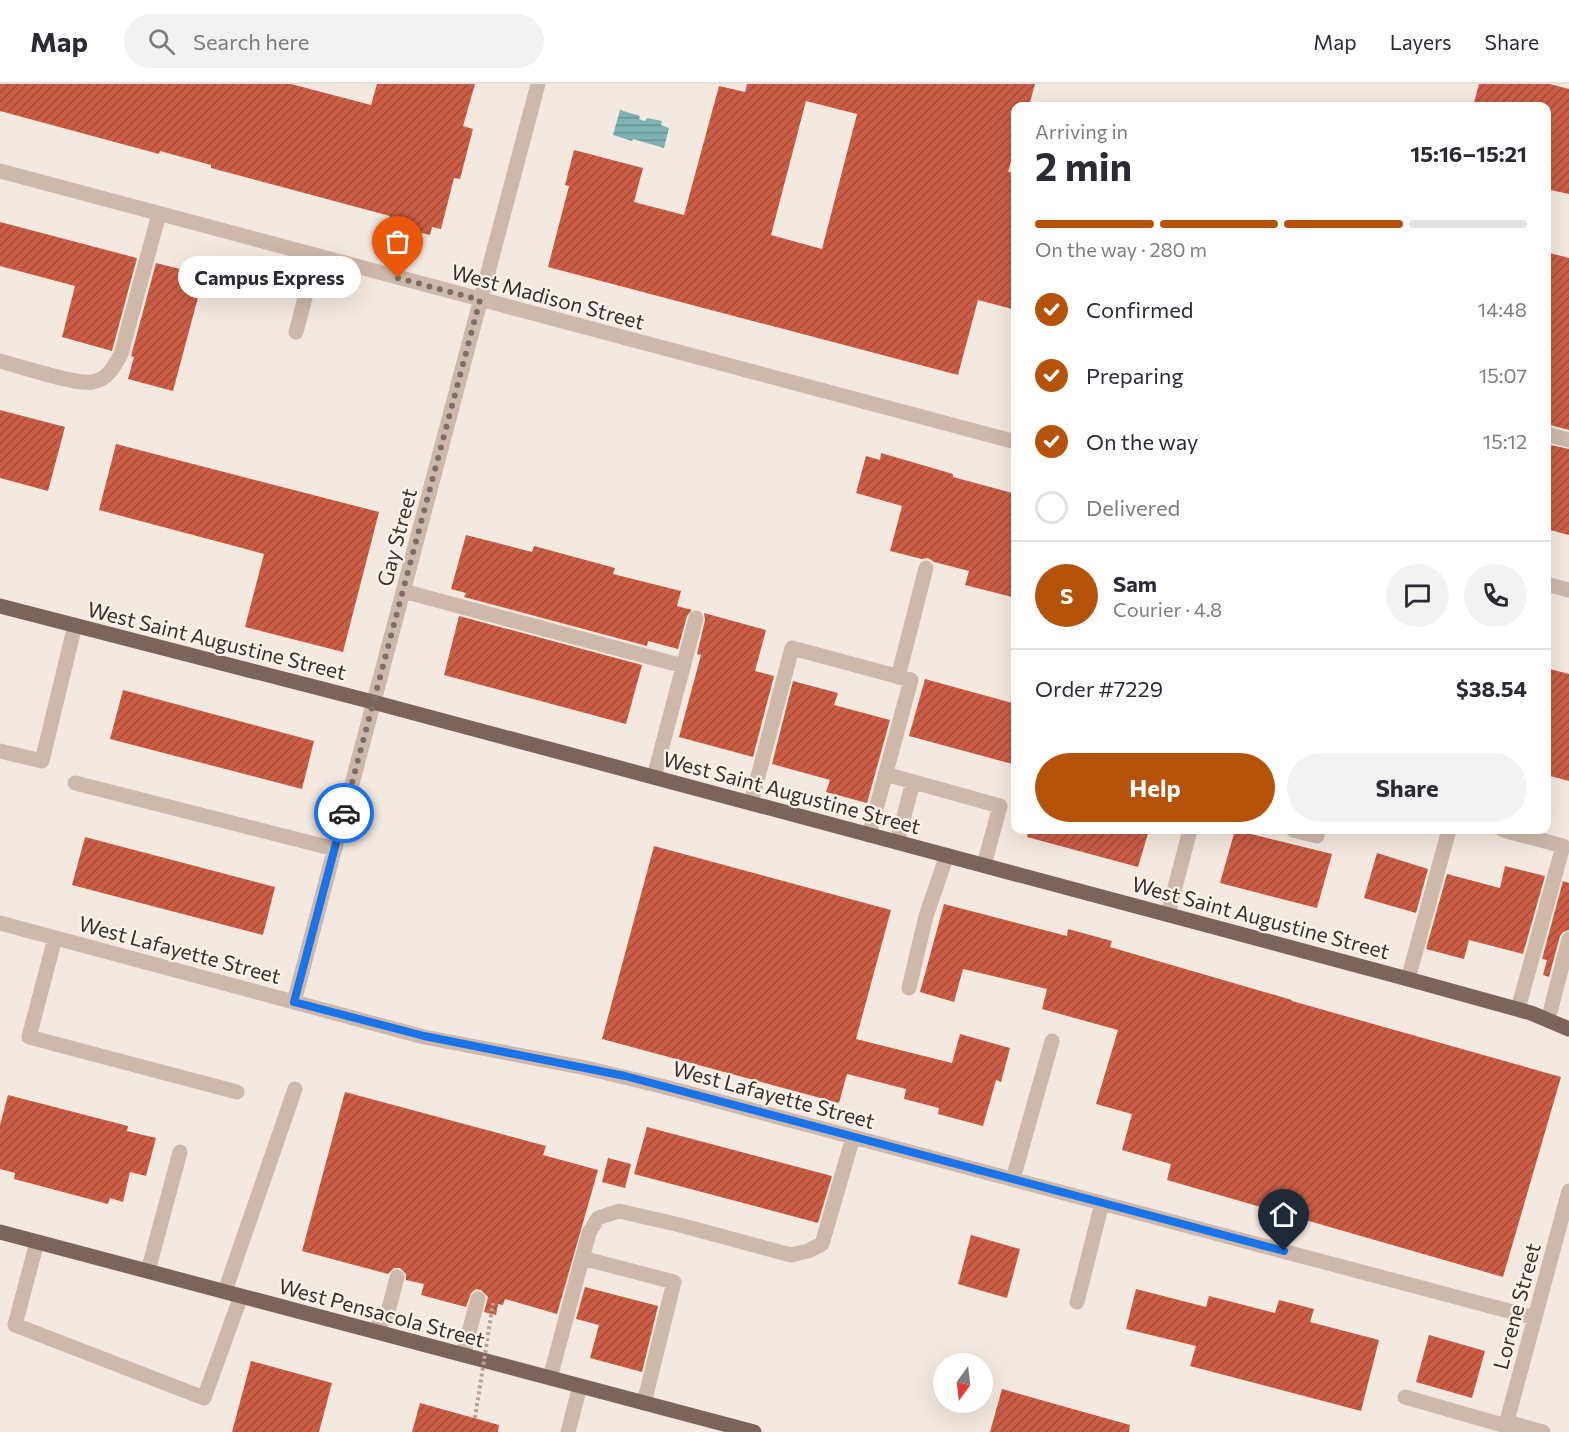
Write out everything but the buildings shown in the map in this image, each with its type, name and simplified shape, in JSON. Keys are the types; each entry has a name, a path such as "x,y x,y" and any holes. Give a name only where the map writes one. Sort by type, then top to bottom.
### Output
{"main road":[{"name":"West Saint Augustine Street","path":"0,606 373,702 1408,978 1518,1009 1569,1029"},
{"name":"West Pensacola Street","path":"0,1232 754,1432"}],"street":[{"name":"Gay Street","path":"294,1002 538,84"},
{"name":"West Madison Street","path":"0,171 1011,441"},
{"path":"0,361 69,380 92,382 111,373 121,354 159,214"},
{"path":"296,332 316,256"},
{"path":"1551,435 1569,440"},
{"path":"898,677 926,568"},
{"path":"1551,585 1569,590"},
{"path":"403,591 683,666"},
{"path":"654,777 696,618"},
{"path":"0,751 42,761 75,625"},
{"path":"751,803 792,648 911,680 869,835"},
{"path":"885,774 1000,806 984,865"},
{"path":"897,842 913,782"},
{"path":"75,783 334,849"},
{"path":"1168,914 1189,834"},
{"path":"1408,978 1448,834"},
{"path":"1518,834 1563,846 1518,1009"},
{"path":"909,988 926,916 947,855"},
{"name":"West Lafayette Street","path":"0,923 434,1039 625,1076 1535,1318"},
{"path":"55,938 29,1037 237,1092"},
{"path":"1548,1020 1569,939"},
{"path":"1013,1179 1052,1041"},
{"path":"225,1292 295,1089"},
{"path":"550,1378 589,1233 598,1218 619,1211 791,1255 808,1251 822,1244 853,1137"},
{"path":"148,1271 180,1152"},
{"name":"Lorene Street","path":"1506,1427 1569,1191"},
{"path":"1077,1302 1102,1203"},
{"path":"37,1242 15,1325 204,1398 241,1296"},
{"path":"582,1258 674,1282 644,1403"},
{"path":"373,1331 387,1316 397,1277"},
{"path":"463,1354 485,1301"},
{"path":"568,1432 580,1386"},
{"path":"1405,1397 1506,1427 1543,1432"}],"path":[{"path":"475,1418 485,1301"}],"water":[{"path":"620,110 640,116 639,119 645,121 647,118 662,121 661,125 669,128 664,148 613,135"}],"way so far":[{"path":"344,813 480,300 398,278"}],"place":[{"name":"Campus Express","path":"398,278"}],"route":[{"path":"344,813 294,1002 455,1043 625,1076 1284,1251"}]}
